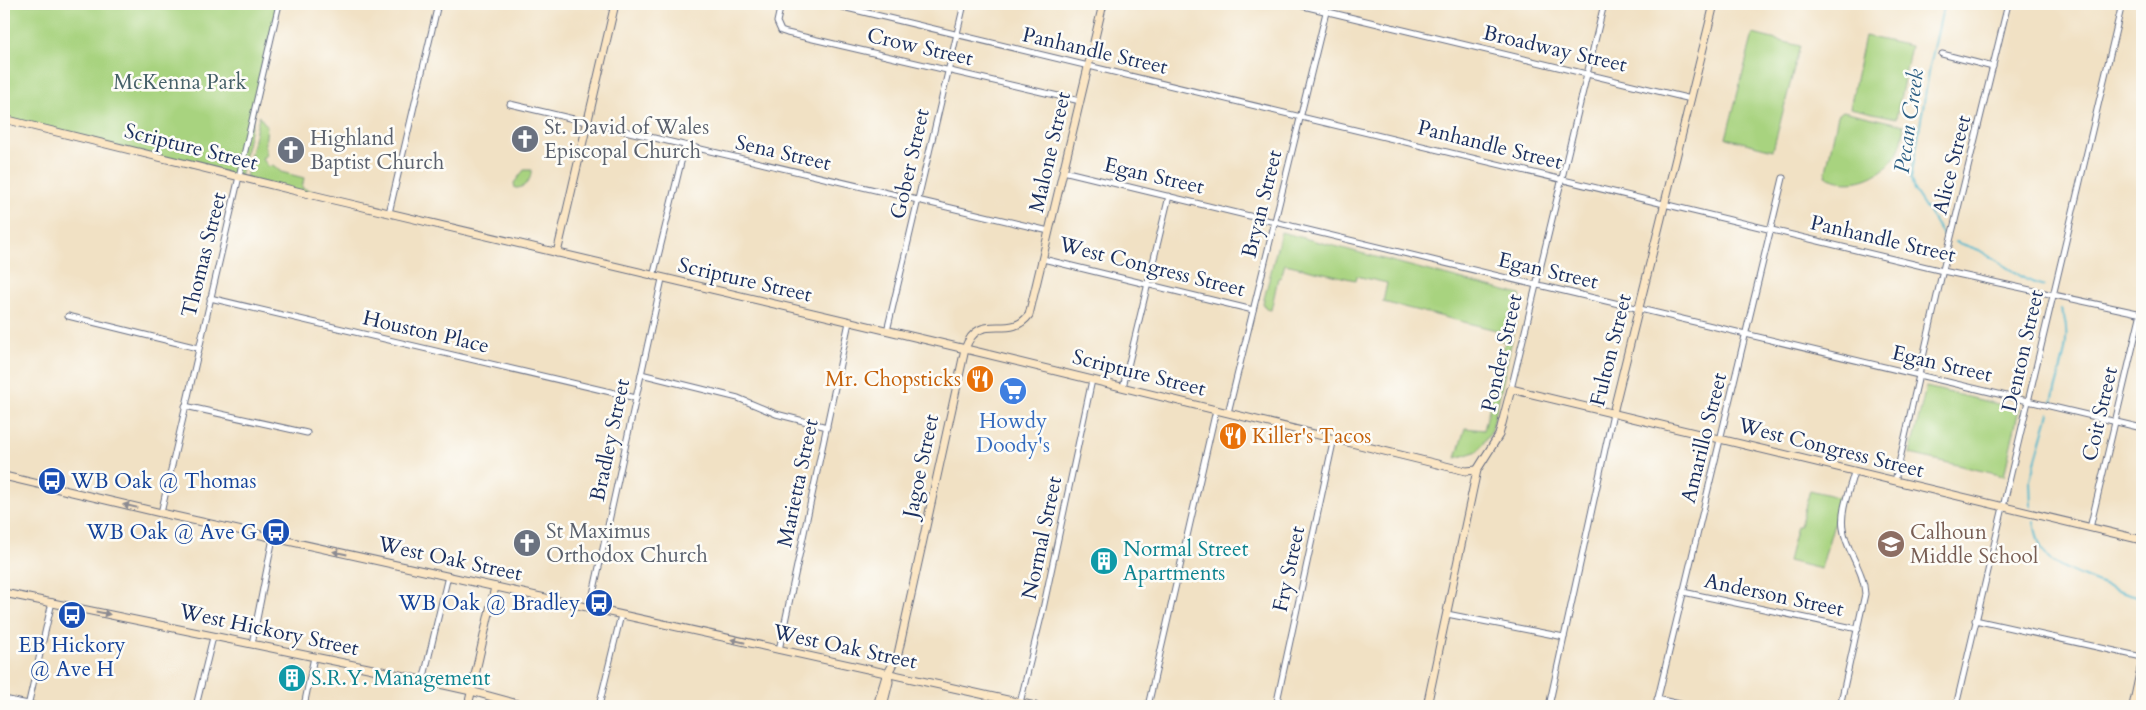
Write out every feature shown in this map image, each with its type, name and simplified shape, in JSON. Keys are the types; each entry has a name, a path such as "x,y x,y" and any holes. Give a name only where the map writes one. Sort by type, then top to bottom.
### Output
{"street":[{"name":"Thomas Street","path":"161,513 184,406 240,177 279,4"},
{"path":"388,213 438,4"},
{"path":"557,253 615,4"},
{"name":"Crow Street","path":"781,4 777,22 780,31 1080,101"},
{"name":"Panhandle Street","path":"830,4 1301,115 1943,271 2053,296 2142,312"},
{"name":"Gober Street","path":"887,331 964,4"},
{"name":"Malone Street","path":"1031,308 1103,4"},
{"name":"Broadway Street","path":"1295,4 1691,99"},
{"name":"Bryan Street","path":"1228,413 1328,4"},
{"name":"Ponder Street","path":"1427,706 1478,470 1499,435 1604,4"},
{"name":"Fulton Street","path":"1549,706 1613,414 1714,4"},
{"name":"Alice Street","path":"1895,481 1918,376 2008,4"},
{"name":"Denton Street","path":"1956,706 2122,4"},
{"path":"1942,54 1993,67"},
{"name":"Sena Street","path":"510,104 1049,231"},
{"name":"Scripture Street","path":"4,120 653,277 965,349 1466,470 1478,470"},
{"path":"653,277 685,146"},
{"name":"Egan Street","path":"1063,171 1536,286 1543,286 2142,428"},
{"name":"Amarillo Street","path":"1656,706 1783,178"},
{"path":"1123,387 1169,196"},
{"name":"West Congress Street","path":"1043,259 1253,310"},
{"name":"Bradley Street","path":"590,608 662,279"},
{"name":"Houston Place","path":"210,298 636,398"},
{"name":"Jagoe Street","path":"888,674 898,654 965,349 976,331 990,326 1015,326 1025,320 1031,308"},
{"name":"Coit Street","path":"2090,528 2142,312"},
{"path":"68,316 198,348"},
{"name":"Marietta Street","path":"779,650 849,322"},
{"path":"641,374 738,398 782,416 827,427"},
{"name":"Normal Street","path":"1020,703 1047,592 1092,380"},
{"name":"West Congress Street","path":"1511,389 2142,540"},
{"path":"184,406 307,433"},
{"path":"1148,706 1216,410"},
{"name":"Fry Street","path":"1276,706 1334,438"},
{"path":"1840,706 1865,594 1865,581 1845,539 1842,527 1843,515 1854,472"},
{"name":"West Oak Street","path":"4,476 161,513 1035,706"},
{"path":"252,644 274,538"},
{"path":"423,681 448,576"},
{"path":"468,706 495,587"},
{"name":"West Hickory Street","path":"4,592 471,691 525,706"},
{"name":"Anderson Street","path":"1683,592 1858,629"},
{"path":"28,705 52,602"},
{"path":"1447,614 1564,637"},
{"path":"599,706 621,615"},
{"path":"1975,620 2142,657"},
{"path":"196,706 213,636"},
{"path":"304,706 314,657"},
{"path":"2133,706 2142,664"},
{"path":"877,706 888,674"},
{"path":"883,706 889,682 888,674"},
{"path":"4,699 38,706"},
{"path":"1657,699 1689,706"}],"green space":[{"name":"McKenna Park","path":"12,4 278,4 240,177 4,119 4,12"},
{"path":"1753,34 1800,46 1773,150 1726,138"},
{"path":"1865,36 1911,46 1896,118 1850,108"},
{"path":"1843,111 1903,125 1902,139 1897,153 1879,173 1866,179 1853,182 1839,181 1825,176 1838,115"},
{"path":"259,116 267,126 265,146 267,155 262,158 269,167 273,165 281,172 304,178 302,188 313,191 311,195 246,178"},
{"path":"524,170 531,170 529,180 521,187 515,188 514,183"},
{"path":"1281,232 1520,295 1521,299 1492,430 1478,451 1456,458 1465,428 1484,430 1505,342 1499,340 1500,331 1383,302 1387,283 1356,276 1355,280 1285,264 1281,277 1278,278 1271,310 1266,309 1263,303"},
{"path":"1926,387 2019,409 2004,476 1910,454"},
{"path":"1810,490 1841,498 1821,569 1788,561 1797,526 1800,526"}],"waterway":[{"name":"Pecan Creek","path":"1944,4 1930,66 1911,179 1914,190 1944,236"},
{"name":"Pecan Creek","path":"1956,242 1979,250 2027,280 2044,286"},
{"name":"Pecan Creek","path":"2052,402 2066,343 2065,320 2061,309"},
{"name":"Pecan Creek","path":"2031,507 2030,480 2049,413"},
{"name":"Pecan Creek","path":"2034,522 2042,550 2054,563 2093,580 2142,597"}],"place":[{"name":"St. David of Wales Episcopal Church","path":"525,139"},
{"name":"Highland Baptist Church","path":"291,150"},
{"name":"Mr. Chopsticks","path":"980,379"},
{"name":"Howdy Doody's","path":"1013,391"},
{"name":"Killer's Tacos","path":"1233,436"},
{"name":"WB Oak @ Thomas","path":"52,481"},
{"name":"WB Oak @ Ave G","path":"276,532"},
{"name":"St Maximus Orthodox Church","path":"527,543"},
{"name":"Calhoun Middle School","path":"1891,544"},
{"name":"Normal Street Apartments","path":"1104,561"},
{"name":"WB Oak @ Bradley","path":"599,603"},
{"name":"EB Hickory @ Ave H","path":"72,615"},
{"name":"S.R.Y. Management","path":"292,678"}]}
